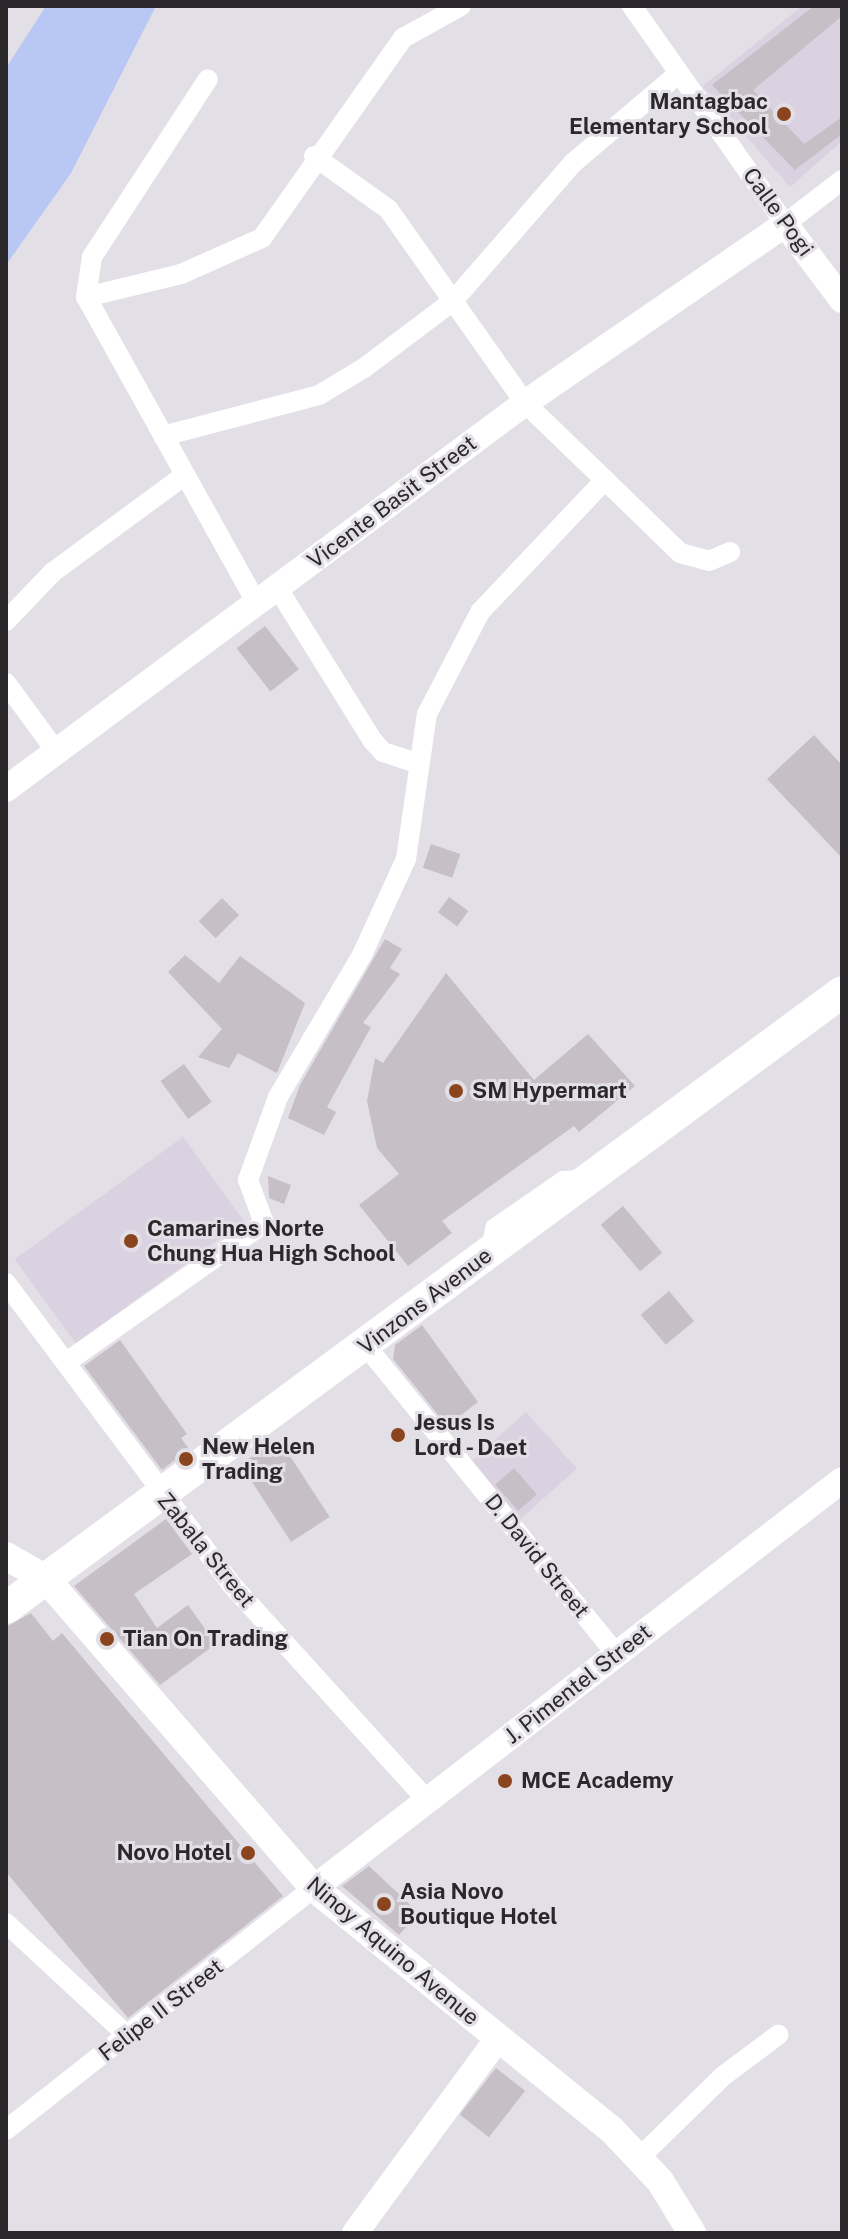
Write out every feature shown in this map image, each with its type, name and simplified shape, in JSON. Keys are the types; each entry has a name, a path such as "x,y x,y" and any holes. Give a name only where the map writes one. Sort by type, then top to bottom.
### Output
{"main road":[{"name":"Vinzons Avenue","path":"6,1608 163,1497 842,992"},
{"name":"Ninoy Aquino Avenue","path":"6,1556 46,1579 314,1888 639,2158 692,2233"}],"street":[{"path":"86,297 181,274 262,238 314,156 403,38 461,6"},
{"name":"Calle Pogi","path":"632,6 842,300"},
{"path":"163,436 319,395 453,301 573,163 679,73"},
{"path":"208,79 92,257 86,297 185,475 267,594 373,741 383,752 419,764"},
{"path":"314,156 388,209 525,403 680,553 709,561 730,552"},
{"path":"785,224 842,180"},
{"name":"Vicente Basit Street","path":"6,789 525,403 785,224"},
{"path":"6,621 53,572 185,475"},
{"path":"68,1361 264,1223 248,1180 278,1097 362,955 406,859 427,714 480,612 605,480"},
{"path":"6,683 56,751"},
{"name":"Zabala Street","path":"6,1283 68,1361 163,1497 231,1584 427,1800"},
{"name":"D. David Street","path":"366,1346 616,1654"},
{"name":"J. Pimentel Street","path":"314,1888 616,1654 839,1487"},
{"name":"Felipe II Street","path":"6,2130 314,1888"},
{"path":"6,1923 128,2036"},
{"path":"639,2158 723,2076 778,2035"},
{"path":"355,2233 498,2038"}],"shaded area":[{"name":"Mantagbac Elementary School","path":"802,6 842,6 842,141 790,187 703,86"},
{"name":"Camarines Norte Chung Hua High School","path":"183,1137 244,1221 76,1343 15,1259"},
{"path":"526,1412 577,1468 518,1521 467,1465"}],"water":[{"path":"46,6 156,6 71,173 6,265 6,68"}],"building":[{"path":"814,6 842,6 842,16 753,90 804,144 842,117 842,134 795,170 712,85"},
{"path":"265,626 299,669 270,692 237,648"},
{"path":"814,735 842,765 842,858 767,779"},
{"path":"431,844 460,854 452,878 423,868"},
{"path":"449,897 468,911 457,926 438,912"},
{"path":"222,898 239,915 216,938 199,921"},
{"path":"385,939 402,949 390,968 400,974 363,1023 371,1027 327,1107 336,1112 324,1135 288,1118 300,1085"},
{"path":"185,955 219,983 240,956 305,1003 277,1073 238,1053 229,1068 198,1057 222,1029 168,972"},
{"name":"SM Hypermart","path":"446,973 534,1080 588,1034 635,1086 579,1132 574,1126 442,1221 452,1233 408,1266 359,1205 399,1174 377,1148 367,1101 375,1058 383,1063"},
{"path":"184,1064 212,1102 188,1119 161,1081"},
{"path":"268,1176 291,1185 284,1204 269,1198"},
{"path":"623,1206 662,1253 640,1271 601,1225"},
{"path":"669,1291 694,1321 666,1345 641,1315"},
{"path":"422,1325 478,1402 447,1426 393,1359 395,1345"},
{"path":"120,1340 187,1434 181,1438 189,1449 162,1470 84,1366"},
{"path":"279,1439 330,1517 291,1542 240,1464"},
{"path":"514,1468 537,1494 518,1511 495,1484"},
{"path":"166,1519 192,1554 134,1594 157,1628 188,1605 216,1644 160,1685 74,1586"},
{"path":"31,1613 53,1641 62,1633 283,1896 128,2018 6,1872 6,1627"},
{"path":"369,1866 419,1913 399,1935 342,1886"},
{"path":"496,2068 525,2091 489,2137 460,2114"}],"place":[{"name":"Mantagbac Elementary School","path":"784,114"},
{"name":"SM Hypermart","path":"456,1091"},
{"name":"Camarines Norte Chung Hua High School","path":"131,1241"},
{"name":"Jesus Is Lord - Daet","path":"398,1435"},
{"name":"New Helen Trading","path":"186,1459"},
{"name":"Tian On Trading","path":"107,1639"},
{"name":"MCE Academy","path":"505,1781"},
{"name":"Novo Hotel","path":"248,1853"},
{"name":"Asia Novo Boutique Hotel","path":"384,1904"}]}
